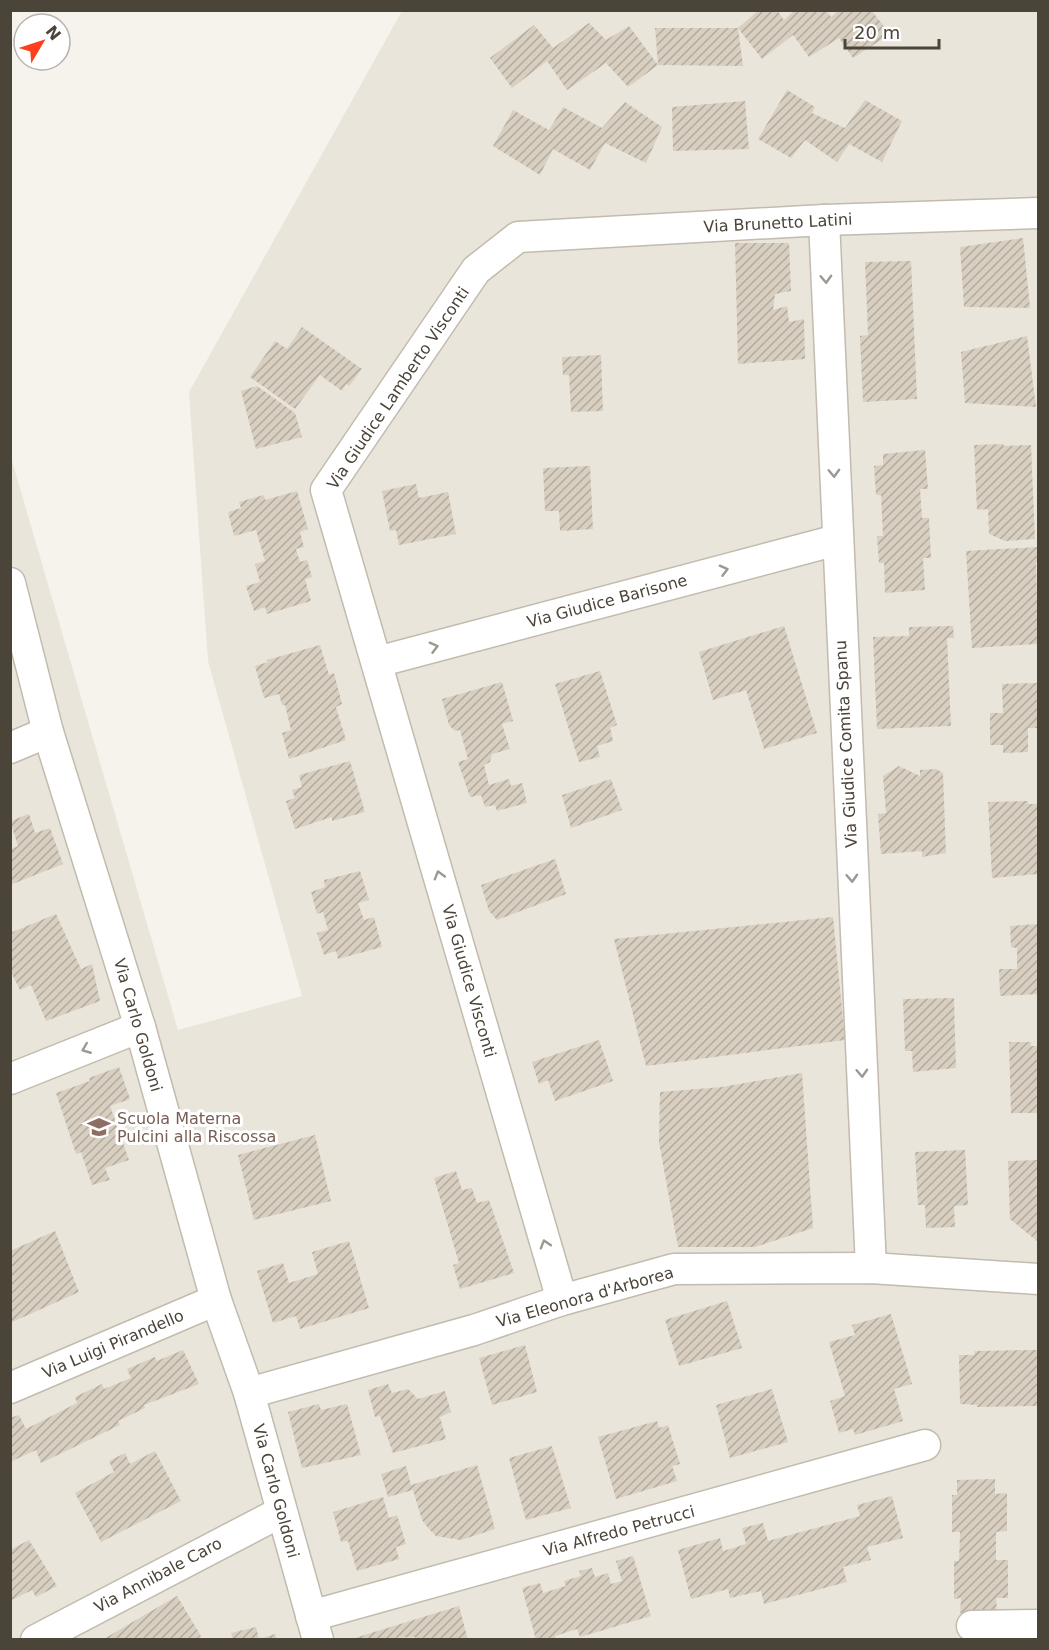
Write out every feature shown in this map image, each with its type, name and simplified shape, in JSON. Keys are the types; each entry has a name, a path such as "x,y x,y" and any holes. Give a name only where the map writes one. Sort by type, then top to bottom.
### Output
{"street":[{"name":"Via Brunetto Latini","path":"518,237 824,220 1038,213"},
{"name":"Via Giudice Comita Spanu","path":"824,220 871,1268"},
{"name":"Via Giudice Lamberto Visconti","path":"377,662 326,490 476,270 518,237"},
{"name":"Via Giudice Barisone","path":"377,662 837,540"},
{"name":"Via Carlo Goldoni","path":"10,583 48,732 140,1027 216,1300 249,1393 280,1512 315,1628"},
{"name":"Via Giudice Visconti","path":"377,662 562,1300"},
{"path":"10,748 48,732"},
{"path":"10,1079 140,1027"},
{"name":"Via Eleonora d'Arborea","path":"249,1393 474,1330 562,1300 674,1269 871,1268 1038,1279"},
{"name":"Via Luigi Pirandello","path":"10,1388 216,1300"},
{"name":"Via Alfredo Petrucci","path":"315,1628 925,1445"},
{"name":"Via Annibale Caro","path":"36,1640 280,1512"},
{"path":"972,1626 1038,1625"}],"shaded area":[{"path":"402,11 1038,11 1038,1639 11,1639 10,454 178,1030 302,996 208,661 189,392"}],"building":[{"path":"759,10 777,10 784,20 795,10 826,10 831,17 839,10 871,10 890,34 853,58 839,38 809,57 793,35 762,59 738,28"},
{"path":"589,23 606,40 629,26 658,65 628,87 606,63 567,90 547,61 512,88 490,58 534,25 553,48"},
{"path":"655,28 738,28 743,66 658,65"},
{"path":"787,90 815,107 812,113 845,128 865,100 902,121 882,162 849,144 837,162 805,140 791,158 758,139"},
{"path":"745,101 749,149 673,151 672,107"},
{"path":"625,102 662,127 646,163 605,143 590,170 553,149 540,175 493,146 513,110 549,130 563,107 602,128"},
{"path":"1023,238 1030,308 964,307 960,247"},
{"path":"735,243 789,243 791,291 775,294 773,310 787,306 789,322 804,319 805,359 738,364"},
{"path":"911,261 917,399 863,402 860,336 868,335 865,262"},
{"path":"302,327 362,369 349,386 346,384 342,391 320,375 295,409 250,377 275,341 287,349"},
{"path":"1027,336 1036,407 965,403 961,352"},
{"path":"601,355 603,411 571,412 569,375 563,375 562,357"},
{"path":"257,386 295,413 302,437 256,449 241,391"},
{"path":"1003,444 1004,446 1031,445 1035,539 1005,541 989,534 988,509 977,510 974,445"},
{"path":"925,450 928,489 920,489 922,518 929,518 931,558 923,558 925,590 885,593 884,563 879,563 877,536 883,536 881,495 876,495 874,466 883,465 883,454"},
{"path":"590,466 593,529 560,531 559,511 545,511 543,468"},
{"path":"416,484 419,498 448,492 456,534 399,545 396,530 390,531 382,491"},
{"path":"297,491 308,529 300,532 304,547 296,549 300,562 307,560 312,577 305,579 311,601 267,614 265,607 254,611 246,586 260,582 255,564 265,561 256,530 234,536 228,512 241,508 239,502 264,495 265,500"},
{"path":"1038,547 1038,562 1036,562 1038,644 972,648 966,551"},
{"path":"784,626 817,733 764,749 746,690 713,700 699,652"},
{"path":"953,626 954,638 947,638 951,726 877,729 873,637 909,636 909,627"},
{"path":"320,645 329,675 334,673 342,704 336,707 346,740 289,759 282,733 291,730 285,705 282,705 279,694 264,698 255,666 268,662 267,660"},
{"path":"600,671 617,725 610,728 613,741 597,746 600,757 579,762 555,684"},
{"path":"502,682 513,721 502,724 510,749 492,754 490,762 484,765 489,785 509,779 511,786 522,783 527,803 497,811 495,805 485,807 481,795 470,797 458,762 468,759 460,730 455,731 449,725 442,699"},
{"path":"1037,683 1038,728 1028,728 1028,752 1003,753 1003,745 990,745 990,713 1003,713 1002,684"},
{"path":"350,761 365,812 332,821 332,817 295,829 286,801 295,798 292,790 302,787 299,775"},
{"path":"899,766 920,776 920,770 936,769 943,773 946,853 922,857 922,851 881,854 878,814 886,813 883,776"},
{"path":"611,779 622,810 571,828 562,795"},
{"path":"1028,801 1028,804 1038,804 1038,874 992,878 988,802"},
{"path":"29,814 35,833 50,828 63,864 10,885 10,849 18,846 10,821"},
{"path":"555,859 566,894 497,920 489,911 481,885"},
{"path":"360,871 369,900 358,903 364,920 374,917 382,947 338,959 336,951 324,955 317,933 328,930 323,912 317,914 311,892 325,887 324,880"},
{"path":"56,914 81,969 92,964 100,1001 46,1021 31,985 20,990 10,970 10,933"},
{"path":"833,917 845,1040 646,1066 614,939"},
{"path":"1038,924 1038,994 1000,996 999,969 1017,969 1017,948 1011,947 1010,926"},
{"path":"954,998 956,1068 913,1072 912,1051 905,1051 903,999"},
{"path":"599,1040 613,1081 555,1101 548,1080 539,1084 532,1062"},
{"path":"1009,1042 1031,1042 1031,1046 1038,1046 1038,1113 1011,1113"},
{"path":"119,1067 130,1099 110,1106 129,1160 105,1168 110,1180 92,1185 81,1152 76,1154 56,1093 90,1081 89,1078"},
{"path":"802,1073 813,1228 755,1247 678,1247 659,1142 660,1092 722,1087"},
{"path":"315,1135 331,1201 254,1220 238,1155"},
{"path":"965,1150 968,1205 954,1206 955,1227 926,1228 925,1205 918,1205 915,1152"},
{"path":"1038,1160 1037,1241 1010,1219 1008,1161"},
{"path":"456,1171 462,1190 472,1188 477,1203 489,1200 514,1273 460,1289 453,1265 459,1263 434,1178"},
{"path":"55,1231 79,1292 10,1323 10,1251"},
{"path":"349,1241 369,1308 300,1329 296,1316 273,1323 257,1271 283,1263 289,1283 318,1274 312,1252"},
{"path":"727,1301 742,1348 679,1366 665,1320"},
{"path":"891,1314 912,1384 894,1389 903,1421 855,1435 853,1429 839,1433 830,1401 845,1396 829,1342 855,1335 852,1325"},
{"path":"525,1345 537,1392 492,1405 479,1358"},
{"path":"183,1350 199,1384 144,1405 145,1408 118,1421 120,1425 41,1463 36,1450 10,1462 10,1418 19,1415 26,1429 77,1403 75,1397 102,1384 104,1389 131,1378 127,1369 155,1357 157,1361"},
{"path":"1038,1350 1038,1406 977,1407 977,1405 960,1404 959,1355 974,1355 975,1351"},
{"path":"388,1384 392,1393 408,1389 418,1399 445,1391 451,1412 440,1417 446,1439 393,1453 380,1416 375,1417 368,1390"},
{"path":"772,1389 788,1442 730,1458 716,1405"},
{"path":"319,1404 321,1410 347,1404 361,1455 302,1468 288,1412"},
{"path":"657,1421 659,1428 668,1425 680,1464 672,1466 677,1481 616,1499 598,1437"},
{"path":"552,1446 571,1508 526,1520 509,1458"},
{"path":"155,1451 181,1501 101,1542 75,1493 114,1472 109,1461 125,1453 130,1464"},
{"path":"477,1465 495,1529 461,1540 436,1536 428,1528 422,1520 413,1490 388,1497 381,1474 406,1466 411,1485"},
{"path":"995,1479 995,1494 1007,1493 1007,1531 996,1532 996,1560 1008,1560 1008,1598 996,1598 997,1612 960,1613 961,1598 954,1599 954,1561 959,1561 960,1532 952,1532 952,1495 957,1495 957,1480"},
{"path":"892,1496 903,1538 867,1547 871,1560 843,1567 847,1582 764,1604 761,1591 730,1598 728,1589 691,1599 678,1550 720,1538 723,1551 746,1544 742,1528 763,1523 768,1541 860,1516 857,1505"},
{"path":"383,1497 389,1518 397,1515 406,1544 396,1547 399,1559 357,1571 348,1541 341,1542 333,1512"},
{"path":"29,1540 57,1586 36,1597 32,1590 10,1601 10,1550"},
{"path":"633,1556 651,1616 580,1637 577,1629 555,1636 556,1640 536,1640 522,1588 540,1583 543,1593 566,1586 564,1581 581,1576 579,1571 592,1568 595,1577 608,1573 611,1584 622,1581 616,1561"},
{"path":"177,1596 201,1636 196,1640 102,1640"},
{"path":"459,1606 468,1640 415,1640 415,1637 348,1640"},
{"path":"256,1627 259,1639 275,1634 277,1640 233,1640 231,1633"}],"place":[{"name":"Scuola Materna Pulcini alla Riscossa","path":"99,1127"}]}
